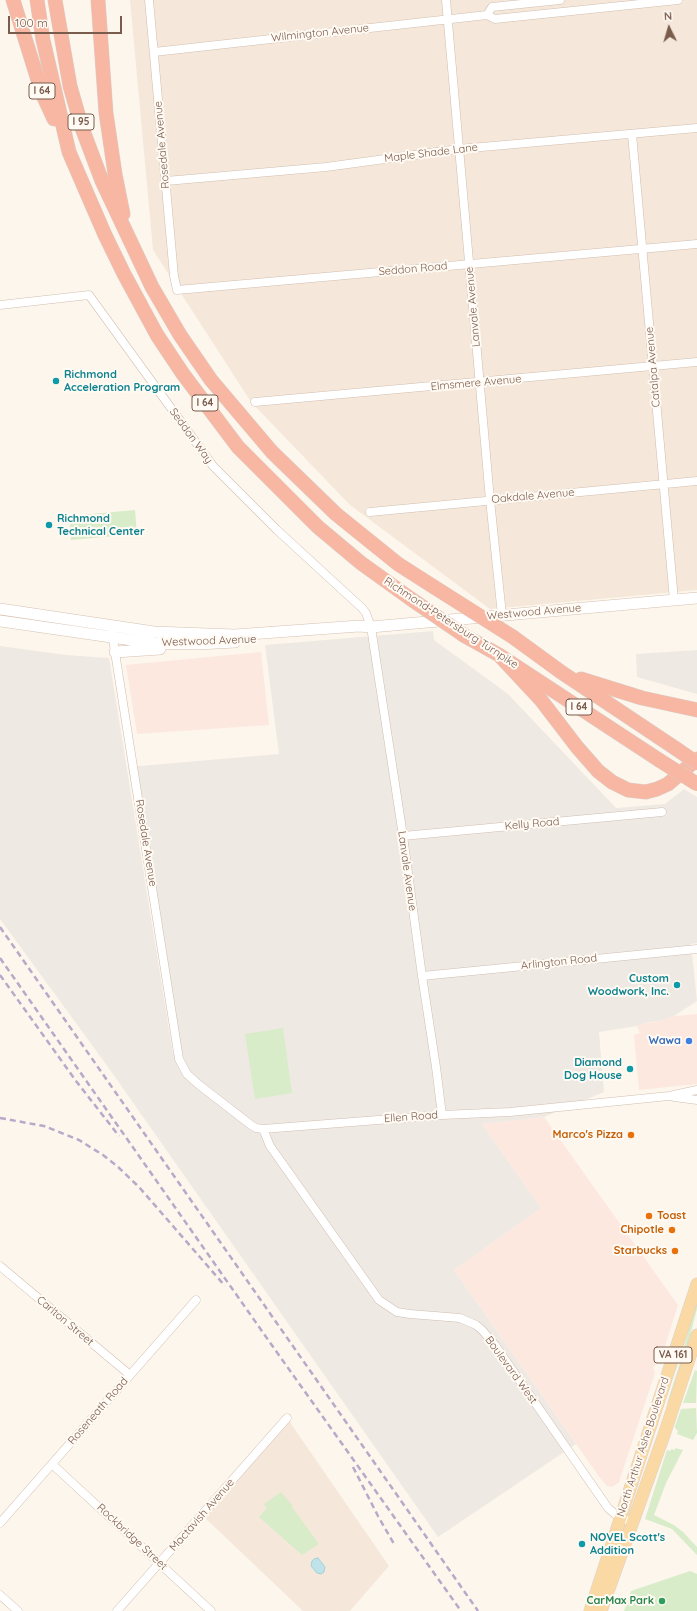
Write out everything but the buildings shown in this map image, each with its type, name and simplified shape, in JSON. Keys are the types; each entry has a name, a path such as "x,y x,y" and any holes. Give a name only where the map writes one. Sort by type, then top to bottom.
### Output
{"highway":[{"name":"I 64","path":"13,0 42,93 69,152"},
{"name":"Richmond-Petersburg Turnpike","path":"37,0 43,40 69,152 105,235 157,335 183,374 238,447 318,527 361,563 466,636 499,655 697,784"},
{"name":"Richmond-Petersburg Turnpike","path":"55,0 70,86 82,128 102,181 152,287 180,335 211,380 272,452 336,514 398,564 513,637 561,672 697,763"},
{"name":"I 64","path":"98,0 106,113 115,174 128,238"},
{"path":"499,655 541,700 598,772 612,782 628,790 646,792 668,784 697,759"},
{"path":"561,672 642,698 697,710"}],"main road":[{"name":"Westwood Avenue","path":"0,609 154,632 248,635 359,626 371,627 697,598"},
{"name":"Westwood Avenue","path":"0,621 153,643 198,644 362,631 371,627"},
{"path":"115,652 174,648 198,644"},
{"name":"North Arthur Ashe Boulevard","path":"590,1611 697,1284"},
{"name":"North Arthur Ashe Boulevard","path":"601,1611 664,1435 697,1335"}],"street":[{"name":"Rosedale Avenue","path":"149,0 174,276 177,290"},
{"name":"Lanvale Avenue","path":"446,0 490,500 502,615"},
{"name":"Wilmington Avenue","path":"487,15 492,7 560,0"},
{"name":"Wilmington Avenue","path":"154,52 487,15 495,19 609,4 678,0"},
{"name":"Maple Shade Lane","path":"166,182 326,167 459,149 697,128"},
{"name":"Catalpa Avenue","path":"632,134 674,600"},
{"name":"Seddon Road","path":"177,290 697,244"},
{"name":"Seddon Way","path":"0,305 89,295 213,466 277,530 362,608 369,619 371,627"},
{"name":"Elmsmere Avenue","path":"255,402 697,362"},
{"name":"Oakdale Avenue","path":"370,512 697,481"},
{"name":"Rosedale Avenue","path":"111,626 179,1059"},
{"name":"Lanvale Avenue","path":"371,627 403,836 442,1115"},
{"name":"Kelly Road","path":"403,836 662,812"},
{"name":"Arlington Road","path":"422,976 697,949"},
{"name":"Ellen Road","path":"179,1059 187,1074 198,1084 251,1125 256,1128 263,1129 442,1115 510,1112 669,1096 697,1090"},
{"name":"Ellen Road","path":"669,1096 697,1100"},
{"name":"Boulevard West","path":"263,1129 270,1146 379,1300 397,1312 460,1318 476,1325 482,1330 495,1345 608,1508 620,1518 633,1522"},
{"name":"Carlton Street","path":"0,1266 130,1375"},
{"name":"Roseneath Road","path":"0,1523 196,1300"},
{"name":"Mactavish Avenue","path":"117,1611 287,1418"},
{"name":"Rockbridge Street","path":"52,1464 211,1611"},
{"path":"0,1595 18,1611"}],"shaded area":[{"path":"130,0 697,0 697,590 490,609 350,505 251,402 153,250"},
{"path":"433,631 434,640 508,694 616,808 665,804 684,789 697,797 697,943 691,944 697,1001 674,1016 659,1021 599,1032 604,1092 544,1117 482,1124 541,1208 454,1270 576,1444 438,1537 108,1067 0,919 0,646 66,655 109,658 173,1054 182,1052 128,767 279,754 265,645"},
{"path":"697,650 697,694 637,677 636,654"},
{"path":"261,652 269,725 137,734 126,665"},
{"path":"697,1014 697,1084 639,1090 634,1035 640,1033 637,1026 674,1016"},
{"path":"544,1117 678,1305 660,1362 653,1367 655,1373 619,1482 612,1487 607,1486 600,1478 454,1270 541,1208 482,1124"},
{"path":"287,1418 389,1566 350,1611 303,1611 202,1515"}],"green space":[{"path":"135,510 137,534 71,540 69,516"},
{"path":"283,1028 292,1093 255,1099 245,1034"},
{"path":"697,1299 697,1309 683,1362 667,1403 678,1369"},
{"path":"695,1370 697,1371 696,1403 683,1403"},
{"path":"696,1408 697,1433 693,1440 677,1434 678,1431 675,1426 681,1409"},
{"path":"675,1448 683,1450 666,1483 654,1515 674,1525 683,1532 697,1547 697,1555 672,1529 645,1519 667,1450 675,1450"},
{"path":"281,1492 293,1506 292,1507 319,1544 302,1555 259,1517 267,1508 264,1504"},
{"name":"CarMax Park","path":"690,1571 697,1574 697,1611 624,1611 631,1591"}],"water":[{"path":"318,1558 325,1567 324,1572 321,1574 317,1573 311,1566 312,1561"}],"railway":[{"path":"0,927 478,1611"},
{"path":"0,958 271,1344 461,1611"},
{"path":"0,975 76,1081 119,1136"},
{"path":"0,1118 44,1126 79,1140 103,1155 139,1187 225,1286"},
{"path":"353,1467 394,1544"}],"place":[{"name":"Richmond Acceleration Program","path":"56,381"},
{"name":"Richmond Technical Center","path":"49,525"},
{"name":"Custom Woodwork, Inc.","path":"677,985"},
{"name":"Wawa","path":"689,1041"},
{"name":"Diamond Dog House","path":"630,1069"},
{"name":"Marco's Pizza","path":"631,1135"},
{"name":"Toast","path":"649,1216"},
{"name":"Chipotle","path":"672,1230"},
{"name":"Starbucks","path":"675,1251"},
{"name":"NOVEL Scott's Addition","path":"582,1544"},
{"name":"CarMax Park","path":"662,1601"}]}
